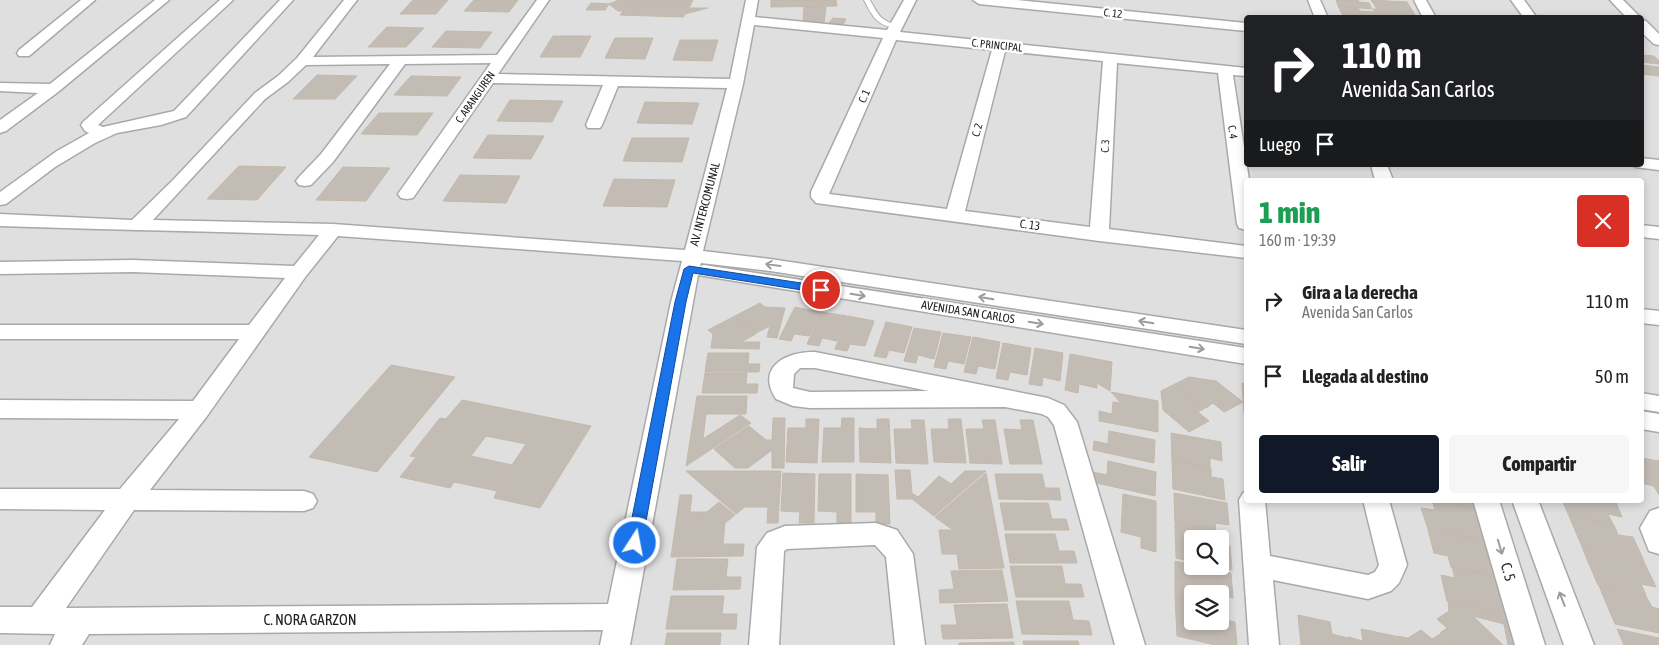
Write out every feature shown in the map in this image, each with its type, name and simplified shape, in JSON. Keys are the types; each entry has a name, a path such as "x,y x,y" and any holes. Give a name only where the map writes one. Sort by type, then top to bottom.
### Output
{"street":[{"path":"24,53 89,0"},
{"path":"0,128 53,89 163,0"},
{"path":"103,132 91,128 89,125 227,0"},
{"path":"0,200 47,166 103,132 166,120 180,114 287,0"},
{"path":"136,226 179,184 260,96 287,76 302,61 351,0"},
{"name":"C. ARANGUREN","path":"407,194 543,0"},
{"name":"AV. INTERCOMUNAL","path":"614,645 681,302 736,84 752,0"},
{"name":"C. 1","path":"820,192 894,30 910,0"},
{"name":"C. 12","path":"979,0 1244,27"},
{"path":"1314,0 1321,15"},
{"path":"1420,0 1428,15"},
{"path":"1517,0 1529,15"},
{"path":"1616,0 1631,15"},
{"name":"C. PRINCIPAL","path":"748,20 894,30 1000,46 1244,72"},
{"path":"1644,27 1659,41"},
{"name":"C. 2","path":"954,215 1000,46"},
{"name":"C. 3","path":"1099,234 1110,57"},
{"path":"302,61 502,59"},
{"path":"306,182 327,158 401,60"},
{"path":"534,80 540,71 557,69 667,70 674,72 674,83"},
{"name":"C. 4","path":"1225,70 1244,209"},
{"path":"488,78 736,84"},
{"path":"594,126 612,82"},
{"path":"0,87 53,89"},
{"name":"C. 13","path":"820,192 820,197 824,200 1244,252"},
{"path":"0,220 136,226 218,226 333,230 690,263"},
{"path":"40,620 127,500 199,410 299,272 333,230"},
{"path":"1644,231 1659,233"},
{"name":"AVENIDA SAN CARLOS","path":"690,263 770,265 1244,338"},
{"name":"AVENIDA SAN CARLOS","path":"690,263 1244,356"},
{"path":"0,268 133,266 299,272"},
{"path":"1644,316 1659,318"},
{"path":"0,332 256,332"},
{"path":"1002,399 810,400 790,397 784,394 781,378 787,364 805,359 815,360 1048,407 1056,411 1065,422 1130,645"},
{"path":"1644,402 1659,404"},
{"path":"0,409 199,410"},
{"path":"1644,420 1659,423"},
{"path":"0,500 304,501"},
{"path":"1252,503 1264,645"},
{"path":"1258,565 1368,586 1382,584 1390,576 1393,565 1377,503"},
{"name":"C. 5","path":"1487,503 1530,645"},
{"path":"1525,503 1579,645"},
{"path":"1659,519 1653,528 1659,543"},
{"path":"764,645 771,547 777,541 785,536 876,534 887,538 899,554 910,645"},
{"name":"C. NORA GARZON","path":"1,622 40,620 73,633 620,617"}],"lane":[{"path":"867,0 876,18 894,30"}],"shaded area":[{"path":"0,0 1659,0 1659,645 0,645"}],"building":[{"path":"413,0 448,0 436,14 400,14"},
{"path":"474,0 518,0 509,12 464,11"},
{"path":"619,0 693,0 689,8 708,8 685,14 683,17 620,15 623,11 618,11 609,4"},
{"path":"771,0 836,0 837,6 771,7"},
{"path":"1336,0 1358,0 1359,2 1369,3 1372,9 1338,6"},
{"path":"1371,0 1407,2 1415,15 1342,15 1338,6 1358,8 1360,11 1375,12 1373,9 1377,9"},
{"path":"591,3 609,4 605,10 586,10"},
{"path":"804,7 826,7 824,23 803,20"},
{"path":"833,18 846,19 843,25 829,23"},
{"path":"387,27 424,28 406,47 368,47"},
{"path":"446,31 492,32 480,48 432,47"},
{"path":"553,36 591,36 580,57 540,57"},
{"path":"615,38 653,38 645,59 605,58"},
{"path":"680,40 718,40 712,61 673,60"},
{"path":"1644,55 1654,56 1659,61 1659,64 1644,62"},
{"path":"1644,65 1659,67 1659,76 1644,74"},
{"path":"317,75 357,76 335,99 293,99"},
{"path":"411,76 461,77 447,96 394,95"},
{"path":"510,100 563,101 552,122 497,121"},
{"path":"645,102 699,103 692,124 637,123"},
{"path":"379,113 433,113 417,135 361,134"},
{"path":"488,135 544,136 531,159 473,158"},
{"path":"632,138 689,138 682,162 623,161"},
{"path":"239,166 286,167 257,200 207,199"},
{"path":"343,167 390,168 366,201 316,200"},
{"path":"460,175 520,176 506,203 443,201"},
{"path":"614,179 675,180 667,207 603,206"},
{"path":"760,303 765,307 785,308 777,338 767,337 770,326 756,333 735,316"},
{"path":"795,307 820,312 809,336 794,334 791,341 779,339"},
{"path":"821,312 847,316 837,341 822,338 819,346 807,344"},
{"path":"735,316 756,334 741,342 760,342 759,349 711,348 713,334 708,330"},
{"path":"848,316 874,321 865,346 850,344 847,351 835,349"},
{"path":"886,322 912,327 904,353 889,350 886,358 874,356"},
{"path":"914,328 941,332 934,359 918,355 916,363 904,361"},
{"path":"943,333 971,337 964,364 948,361 946,369 934,367"},
{"path":"973,337 1000,342 995,369 978,366 976,374 964,372"},
{"path":"1003,343 1031,348 1027,375 1010,372 1008,380 996,378"},
{"path":"1035,348 1063,353 1060,381 1043,377 1042,386 1029,384"},
{"path":"708,353 749,353 748,364 760,364 759,372 705,372"},
{"path":"1070,354 1112,362 1110,391 1097,383 1097,388 1079,384 1078,393 1065,390"},
{"path":"391,365 455,377 377,472 309,457"},
{"path":"705,373 747,373 746,384 758,384 757,393 702,393"},
{"path":"1189,377 1216,381 1243,402 1224,412 1213,403 1206,408 1175,384"},
{"path":"1242,383 1244,384 1244,414"},
{"path":"1175,384 1205,408 1198,412 1209,421 1189,432 1163,410 1161,391"},
{"path":"1111,392 1158,401 1158,432 1099,421 1099,411 1112,414 1113,402 1121,403"},
{"path":"697,396 747,396 746,414 706,414 703,439 740,415 751,423 686,466"},
{"path":"462,400 591,426 540,508 494,498 497,491 454,482 450,488 400,477 416,457 410,456 440,418 446,419","holes":["486,436 526,444 512,465 471,456"]},
{"path":"773,418 785,418 784,468 772,468 772,450 748,468 735,468 714,449 749,426 766,440 772,440"},
{"path":"842,418 854,418 854,462 822,462 824,428 841,428"},
{"path":"806,419 819,419 817,463 786,462 788,428 806,428"},
{"path":"877,419 889,419 891,463 860,462 859,428 877,429"},
{"path":"948,419 961,419 966,463 934,462 931,429 949,429"},
{"path":"911,420 924,420 928,464 896,463 894,429 912,429"},
{"path":"982,420 995,420 1002,464 970,463 966,429 984,429"},
{"path":"1020,420 1033,420 1042,464 1010,464 1004,429 1022,430"},
{"path":"1109,431 1155,440 1154,463 1093,450 1094,441 1108,444"},
{"path":"1171,433 1221,442 1222,461 1210,458 1210,467 1172,460"},
{"path":"1644,458 1659,461 1659,495 1654,486 1644,484"},
{"path":"1172,460 1211,468 1211,477 1223,479 1225,500 1173,489"},
{"path":"1108,461 1156,472 1155,496 1092,482 1093,472 1107,475"},
{"path":"895,470 910,470 912,493 918,497 939,476 951,484 965,471 986,471 934,516 912,499 897,499"},
{"path":"686,471 781,471 778,523 767,523 768,507 745,507 736,514"},
{"path":"783,473 815,474 814,523 799,523 800,512 781,511"},
{"path":"986,473 1004,568 959,569 957,554 942,554 939,530 953,530 935,517"},
{"path":"819,474 851,474 851,523 837,523 837,512 818,511"},
{"path":"856,474 888,475 890,524 876,524 876,512 856,512"},
{"path":"995,474 1042,474 1045,488 1059,488 1061,500 999,499"},
{"path":"1174,493 1227,503 1229,525 1215,523 1216,530 1206,530 1175,524"},
{"path":"1123,494 1156,501 1156,552 1141,548 1141,537 1121,532"},
{"path":"680,495 692,495 690,512 707,512 719,502 735,515 725,523 723,544 744,544 743,556 671,557"},
{"path":"1000,503 1048,503 1052,519 1066,519 1069,530 1005,530"},
{"path":"1433,503 1448,503 1474,508 1485,541 1428,529 1421,508 1435,510"},
{"path":"1448,503 1473,503 1474,508"},
{"path":"1563,503 1616,503 1622,517 1608,514 1613,524 1569,516"},
{"path":"1569,516 1614,525 1618,535 1633,537 1644,561 1583,549"},
{"path":"1175,525 1201,530 1184,530 1184,560 1176,558"},
{"path":"1428,530 1485,541 1497,576 1451,567 1448,556 1434,553"},
{"path":"1005,534 1055,534 1059,551 1074,551 1077,563 1010,563"},
{"path":"1229,546 1230,546 1232,570 1229,569"},
{"path":"1583,550 1644,562 1656,587 1641,584 1646,595 1598,585"},
{"path":"677,559 728,559 726,577 741,577 740,589 673,590"},
{"path":"1175,561 1184,563 1184,575 1229,575 1229,573 1231,573 1233,598 1229,597 1229,585 1184,585 1184,599 1175,597"},
{"path":"1010,566 1062,566 1065,584 1081,584 1084,597 1016,597"},
{"path":"1452,567 1497,577 1510,614 1447,601 1441,575 1455,578"},
{"path":"1002,570 1008,601 940,603 939,590 954,589 951,571"},
{"path":"1599,586 1646,596 1652,607 1659,609 1659,633 1615,624"},
{"path":"671,596 724,596 722,614 737,614 736,629 666,629"},
{"path":"1175,598 1184,600 1184,630 1229,630 1229,621 1235,622 1237,645 1215,645 1177,636"},
{"path":"1016,601 1069,601 1073,620 1089,621 1092,635 1022,634"},
{"path":"1448,601 1510,615 1517,645 1508,645 1504,624 1473,616 1503,645 1453,645 1440,633 1447,628 1437,619 1449,611"},
{"path":"1007,604 1013,638 943,639 941,625 957,625 954,605"},
{"path":"1298,615 1330,622 1332,634 1348,638 1349,645 1301,645"},
{"path":"1361,629 1395,636 1397,645 1350,645 1348,637 1363,641"},
{"path":"1617,629 1659,638 1659,645 1624,645"},
{"path":"1421,630 1432,639 1440,634 1452,645 1398,645 1396,636 1408,638"},
{"path":"667,633 721,633 720,645 665,645"},
{"path":"1023,641 1078,641 1079,645 1024,645"},
{"path":"1014,642 1014,645 959,645 959,643"}],"route":[{"path":"635,543 689,269 821,290"}]}
